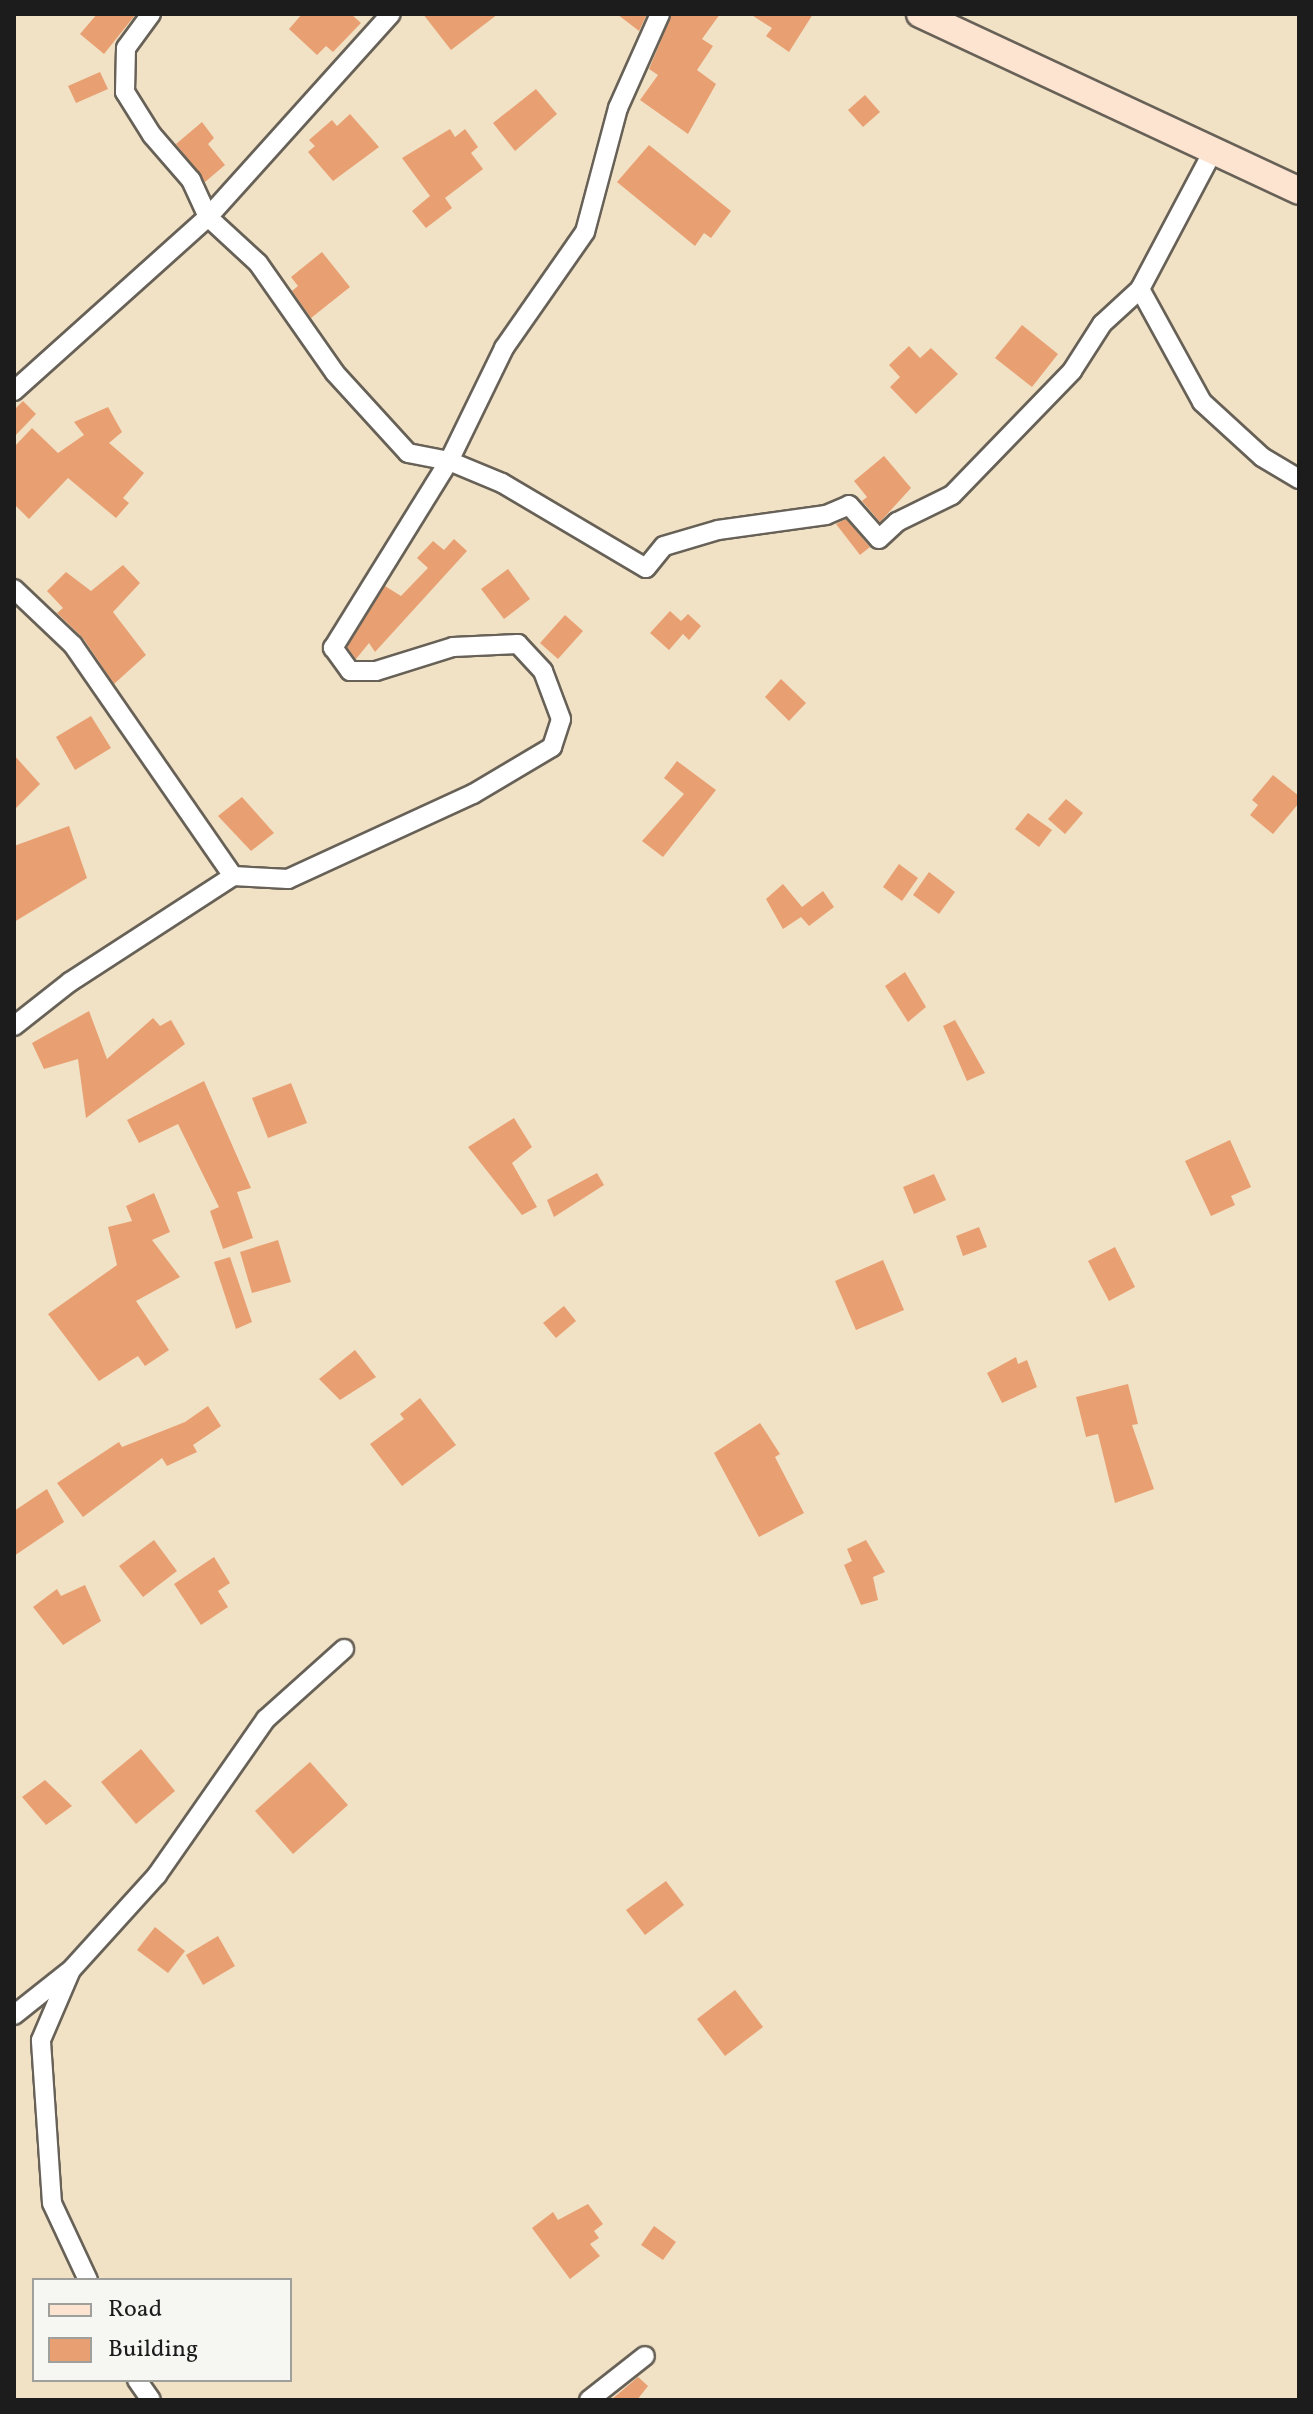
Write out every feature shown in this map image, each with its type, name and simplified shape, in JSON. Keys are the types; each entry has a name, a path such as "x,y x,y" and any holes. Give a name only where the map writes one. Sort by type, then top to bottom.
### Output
{"street":[{"path":"151,14 126,48 125,92 152,135 191,180 208,217 258,263 335,373 408,453 449,461 502,483 646,568 664,546 718,530 826,515 849,505 879,539 897,522 952,495 1072,371 1102,324 1140,289 1213,151"},
{"path":"14,391 208,217 391,14"},
{"path":"14,1026 70,982 233,876 288,879 473,794 552,747 561,719 543,671 518,644 453,647 376,671 350,671 333,648 449,461 504,348 585,232 618,108 660,14"},
{"path":"920,14 1299,191"},
{"path":"1140,289 1202,402 1262,457 1299,479"},
{"path":"14,589 73,645 233,876"},
{"path":"14,2015 71,1970 157,1875 266,1719 344,1649"},
{"path":"71,1970 41,2040 52,2203 87,2278"},
{"path":"589,2400 645,2356"},
{"path":"138,2382 151,2400"}],"building":[{"path":"97,14 136,14 104,54 80,34"},
{"path":"302,14 351,14 361,23 333,52 326,46 317,55 289,29"},
{"path":"423,14 498,14 451,50"},
{"path":"617,14 647,14 639,31"},
{"path":"672,14 720,14 702,39 713,46 697,70 716,84 688,134 640,100 658,75 649,69"},
{"path":"750,14 813,14 789,52 766,36 772,28"},
{"path":"100,72 108,89 76,103 68,86"},
{"path":"536,89 557,114 515,151 493,123"},
{"path":"865,95 880,112 863,127 848,110"},
{"path":"350,114 379,147 333,181 308,152 315,146 309,140 332,120 337,126"},
{"path":"202,122 214,138 208,144 225,165 205,182 176,144"},
{"path":"450,129 455,137 465,129 478,147 471,153 483,169 445,198 452,208 426,228 412,211 430,196 402,158"},
{"path":"649,145 731,211 711,238 704,233 695,246 617,182"},
{"path":"322,252 350,287 311,318 292,291 298,286 291,277"},
{"path":"1022,325 1058,354 1032,387 995,358"},
{"path":"909,346 920,358 931,348 958,374 916,414 890,387 900,377 889,365"},
{"path":"23,401 36,414 14,437 14,410"},
{"path":"108,407 122,432 109,443 144,473 123,498 129,503 116,518 68,478 29,519 14,504 14,447 32,428 58,453 84,435 74,422"},
{"path":"884,456 911,488 880,522 862,501 867,497 854,481"},
{"path":"846,519 870,547 860,555 836,524"},
{"path":"454,539 467,551 375,652 369,643 356,659 347,647 385,586 401,596 428,568 417,558 433,541 444,550"},
{"path":"123,565 140,583 113,612 146,655 114,684 83,638 57,613 63,608 47,591 66,572 91,591"},
{"path":"508,569 530,599 504,619 481,589"},
{"path":"670,611 681,621 688,614 701,626 689,640 683,634 669,650 650,633"},
{"path":"565,615 583,631 558,659 540,643"},
{"path":"781,679 806,703 789,721 765,697"},
{"path":"91,716 111,748 75,770 56,737"},
{"path":"14,755 40,784 14,810"},
{"path":"677,761 716,790 663,857 642,841 684,794 664,778"},
{"path":"1273,775 1299,796 1299,803 1273,834 1250,815 1258,805 1252,800"},
{"path":"242,797 274,833 251,851 218,816"},
{"path":"1066,799 1083,813 1065,834 1048,819"},
{"path":"1028,813 1052,830 1039,847 1015,829"},
{"path":"69,826 87,878 14,922 14,846"},
{"path":"899,864 918,878 902,901 883,887"},
{"path":"929,872 955,892 939,914 913,895"},
{"path":"783,884 802,907 823,891 834,907 809,926 801,917 783,929 766,899"},
{"path":"905,972 926,1007 908,1022 885,986"},
{"path":"89,1011 107,1059 153,1018 160,1026 171,1020 185,1044 86,1118 78,1059 44,1069 32,1043"},
{"path":"955,1020 985,1073 967,1081 943,1026"},
{"path":"204,1081 251,1188 237,1192 253,1238 223,1249 210,1211 219,1207 178,1124 139,1143 127,1120"},
{"path":"291,1083 307,1123 268,1138 252,1098"},
{"path":"514,1118 532,1147 512,1163 537,1207 522,1215 468,1147"},
{"path":"1230,1140 1251,1187 1231,1196 1235,1205 1211,1216 1185,1161"},
{"path":"597,1173 604,1185 554,1217 547,1200"},
{"path":"934,1174 946,1200 914,1214 903,1187"},
{"path":"154,1193 170,1232 152,1240 180,1277 136,1301 169,1350 145,1366 138,1356 99,1381 48,1314 117,1265 108,1227 132,1221 126,1206"},
{"path":"979,1227 987,1247 963,1256 956,1236"},
{"path":"278,1240 291,1282 252,1293 240,1252"},
{"path":"1115,1247 1135,1287 1109,1301 1088,1261"},
{"path":"230,1257 252,1322 236,1329 214,1262"},
{"path":"883,1260 904,1310 856,1330 835,1281"},
{"path":"564,1306 576,1321 556,1338 543,1323"},
{"path":"355,1350 376,1377 340,1400 319,1379"},
{"path":"1016,1357 1018,1364 1027,1360 1037,1387 1002,1403 987,1373"},
{"path":"1128,1384 1138,1424 1132,1425 1154,1489 1115,1503 1098,1434 1086,1437 1076,1397"},
{"path":"420,1398 456,1445 402,1486 370,1444 404,1419 400,1414"},
{"path":"208,1406 221,1426 193,1445 197,1452 167,1466 162,1458 83,1517 57,1483 119,1442 122,1447 185,1422"},
{"path":"760,1423 780,1454 775,1457 804,1513 759,1537 714,1453"},
{"path":"47,1489 64,1522 14,1556 14,1511"},
{"path":"154,1540 177,1571 143,1597 119,1566"},
{"path":"866,1540 885,1572 873,1577 878,1600 861,1605 844,1565 852,1561 847,1549"},
{"path":"214,1557 230,1583 218,1591 228,1607 201,1625 174,1584"},
{"path":"85,1585 101,1621 63,1645 33,1607 57,1589 61,1596"},
{"path":"141,1749 175,1791 136,1824 101,1782"},
{"path":"310,1762 348,1805 293,1854 255,1811"},
{"path":"45,1780 72,1806 46,1825 22,1797"},
{"path":"666,1881 684,1905 645,1935 626,1910"},
{"path":"155,1927 185,1951 168,1973 137,1950"},
{"path":"218,1936 235,1966 203,1985 186,1955"},
{"path":"735,1990 763,2027 725,2056 697,2019"},
{"path":"588,2204 603,2224 594,2231 599,2238 590,2244 600,2256 570,2279 532,2228 553,2212 558,2220"},
{"path":"654,2226 676,2242 663,2260 641,2245"},
{"path":"638,2377 648,2386 637,2400 611,2400"}]}
